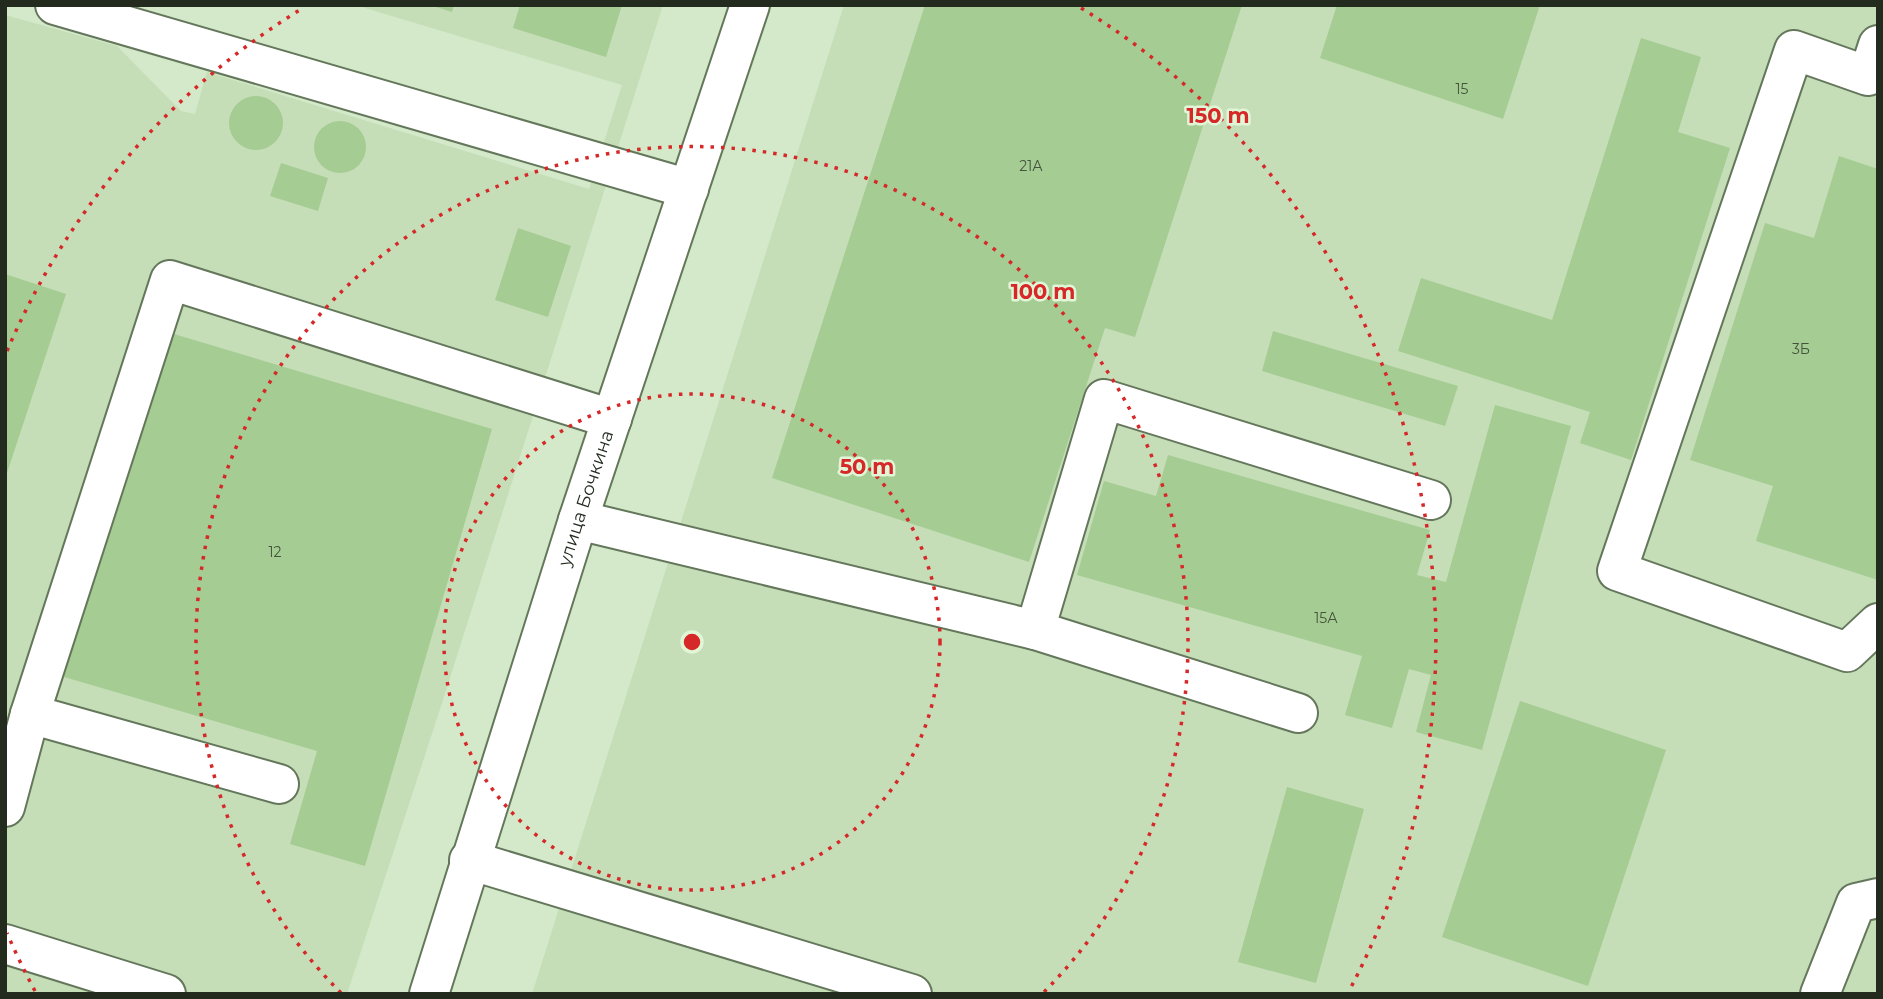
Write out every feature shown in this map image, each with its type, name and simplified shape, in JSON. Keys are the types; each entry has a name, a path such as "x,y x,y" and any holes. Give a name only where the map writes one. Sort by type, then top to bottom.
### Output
{"street":[{"path":"55,5 689,189"},
{"name":"улица Бочкина","path":"429,994 578,520 750,5"},
{"path":"1878,46 1868,76 1794,50 1617,571 1847,652 1878,623"},
{"path":"5,807 30,714 170,280 612,419"},
{"path":"1034,630 1104,399 1431,500"},
{"path":"578,520 1034,630 1298,713"},
{"path":"30,714 279,784"},
{"path":"469,860 912,994"},
{"path":"1819,994 1856,903 1878,898"},
{"path":"5,944 166,994"}],"shaded area":[{"path":"355,5 663,5 347,994 5,994 5,15 117,46 181,111 195,114 207,72 589,189 622,85"},
{"path":"844,5 1878,5 1878,994 532,994"}],"building":[{"path":"430,5 454,5 452,12"},
{"path":"520,5 622,5 606,57 513,28"},
{"path":"925,5 1242,5 1135,337 1105,328 1029,562 772,478"},
{"path":"1337,5 1540,5 1503,119 1320,58"},
{"path":"1641,38 1701,57 1678,132 1730,148 1631,460 1580,443 1590,412 1398,351 1421,278 1552,320"},
{"path":"256,96 275,104 283,123 275,142 256,150 237,142 229,123 237,104"},
{"path":"340,121 350,123 358,129 364,137 364,157 358,165 350,171 340,173 330,171 322,165 316,157 314,147 316,137 322,129 330,123"},
{"path":"1839,156 1878,169 1878,580 1756,541 1773,486 1690,460 1765,223 1814,238"},
{"path":"281,163 328,178 318,211 270,196"},
{"path":"518,228 571,246 548,317 495,300"},
{"path":"5,274 66,294 6,476 5,476"},
{"path":"164,331 492,429 365,866 290,844 317,751 54,674"},
{"path":"1273,331 1458,386 1445,426 1262,371"},
{"path":"1495,405 1571,426 1482,750 1416,732 1431,675 1409,669 1392,728 1345,715 1362,656 1077,575 1104,481 1156,496 1168,455 1430,530 1417,575 1446,582"},
{"path":"1520,701 1666,750 1588,986 1442,937"},
{"path":"1287,787 1364,809 1316,983 1238,962"}]}
